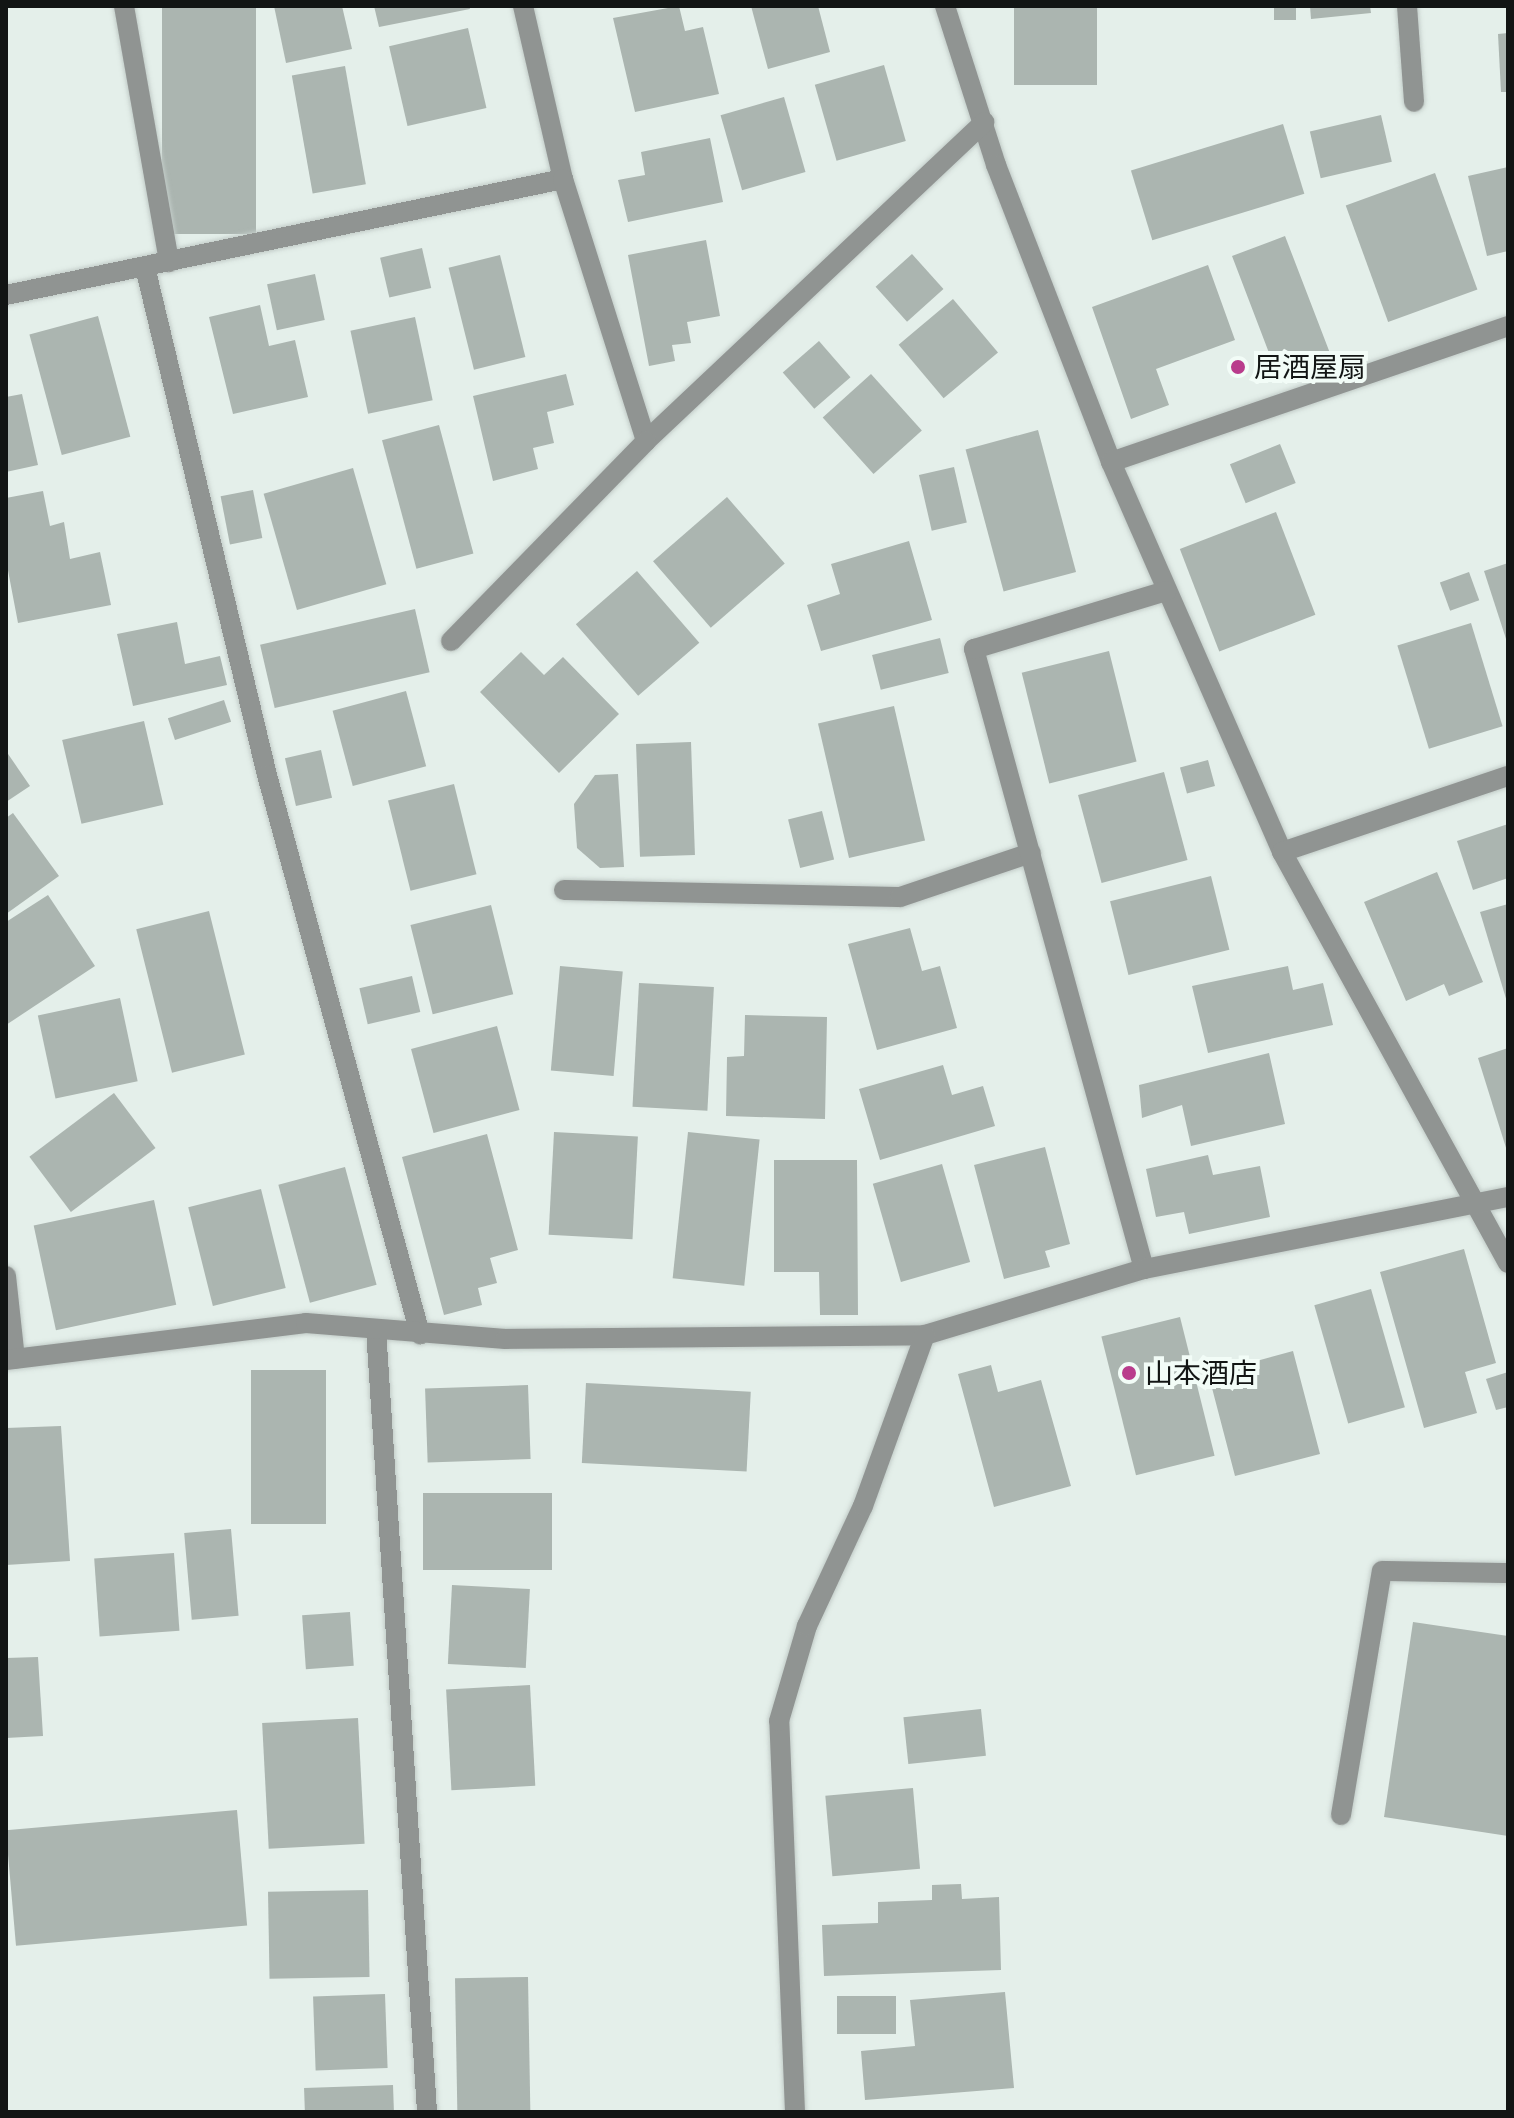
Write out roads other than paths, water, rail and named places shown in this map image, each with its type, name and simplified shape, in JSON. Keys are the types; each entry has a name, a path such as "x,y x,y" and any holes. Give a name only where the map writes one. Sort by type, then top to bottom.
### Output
{"street":[{"path":"124,6 169,262"},
{"path":"523,6 563,179 646,441"},
{"path":"945,6 1001,179 1111,462 1282,852 1508,1263"},
{"path":"1407,6 1414,102"},
{"path":"451,641 646,441 985,122"},
{"path":"6,295 563,179"},
{"path":"145,267 267,775 420,1334"},
{"path":"1111,462 1508,326"},
{"path":"1144,1269 974,649 1166,591"},
{"path":"1282,852 1508,776"},
{"path":"564,890 900,897 1031,853"},
{"path":"6,1276 10,1360 306,1323 505,1339 925,1335 1144,1269 1508,1197"},
{"path":"376,1329 427,2112"},
{"path":"795,2112 779,1721 807,1626 863,1506 925,1335"},
{"path":"1341,1815 1382,1571 1508,1573"}],"place":[{"name":"居酒屋扇","path":"1238,367"},
{"name":"山本酒店","path":"1129,1373"}]}
